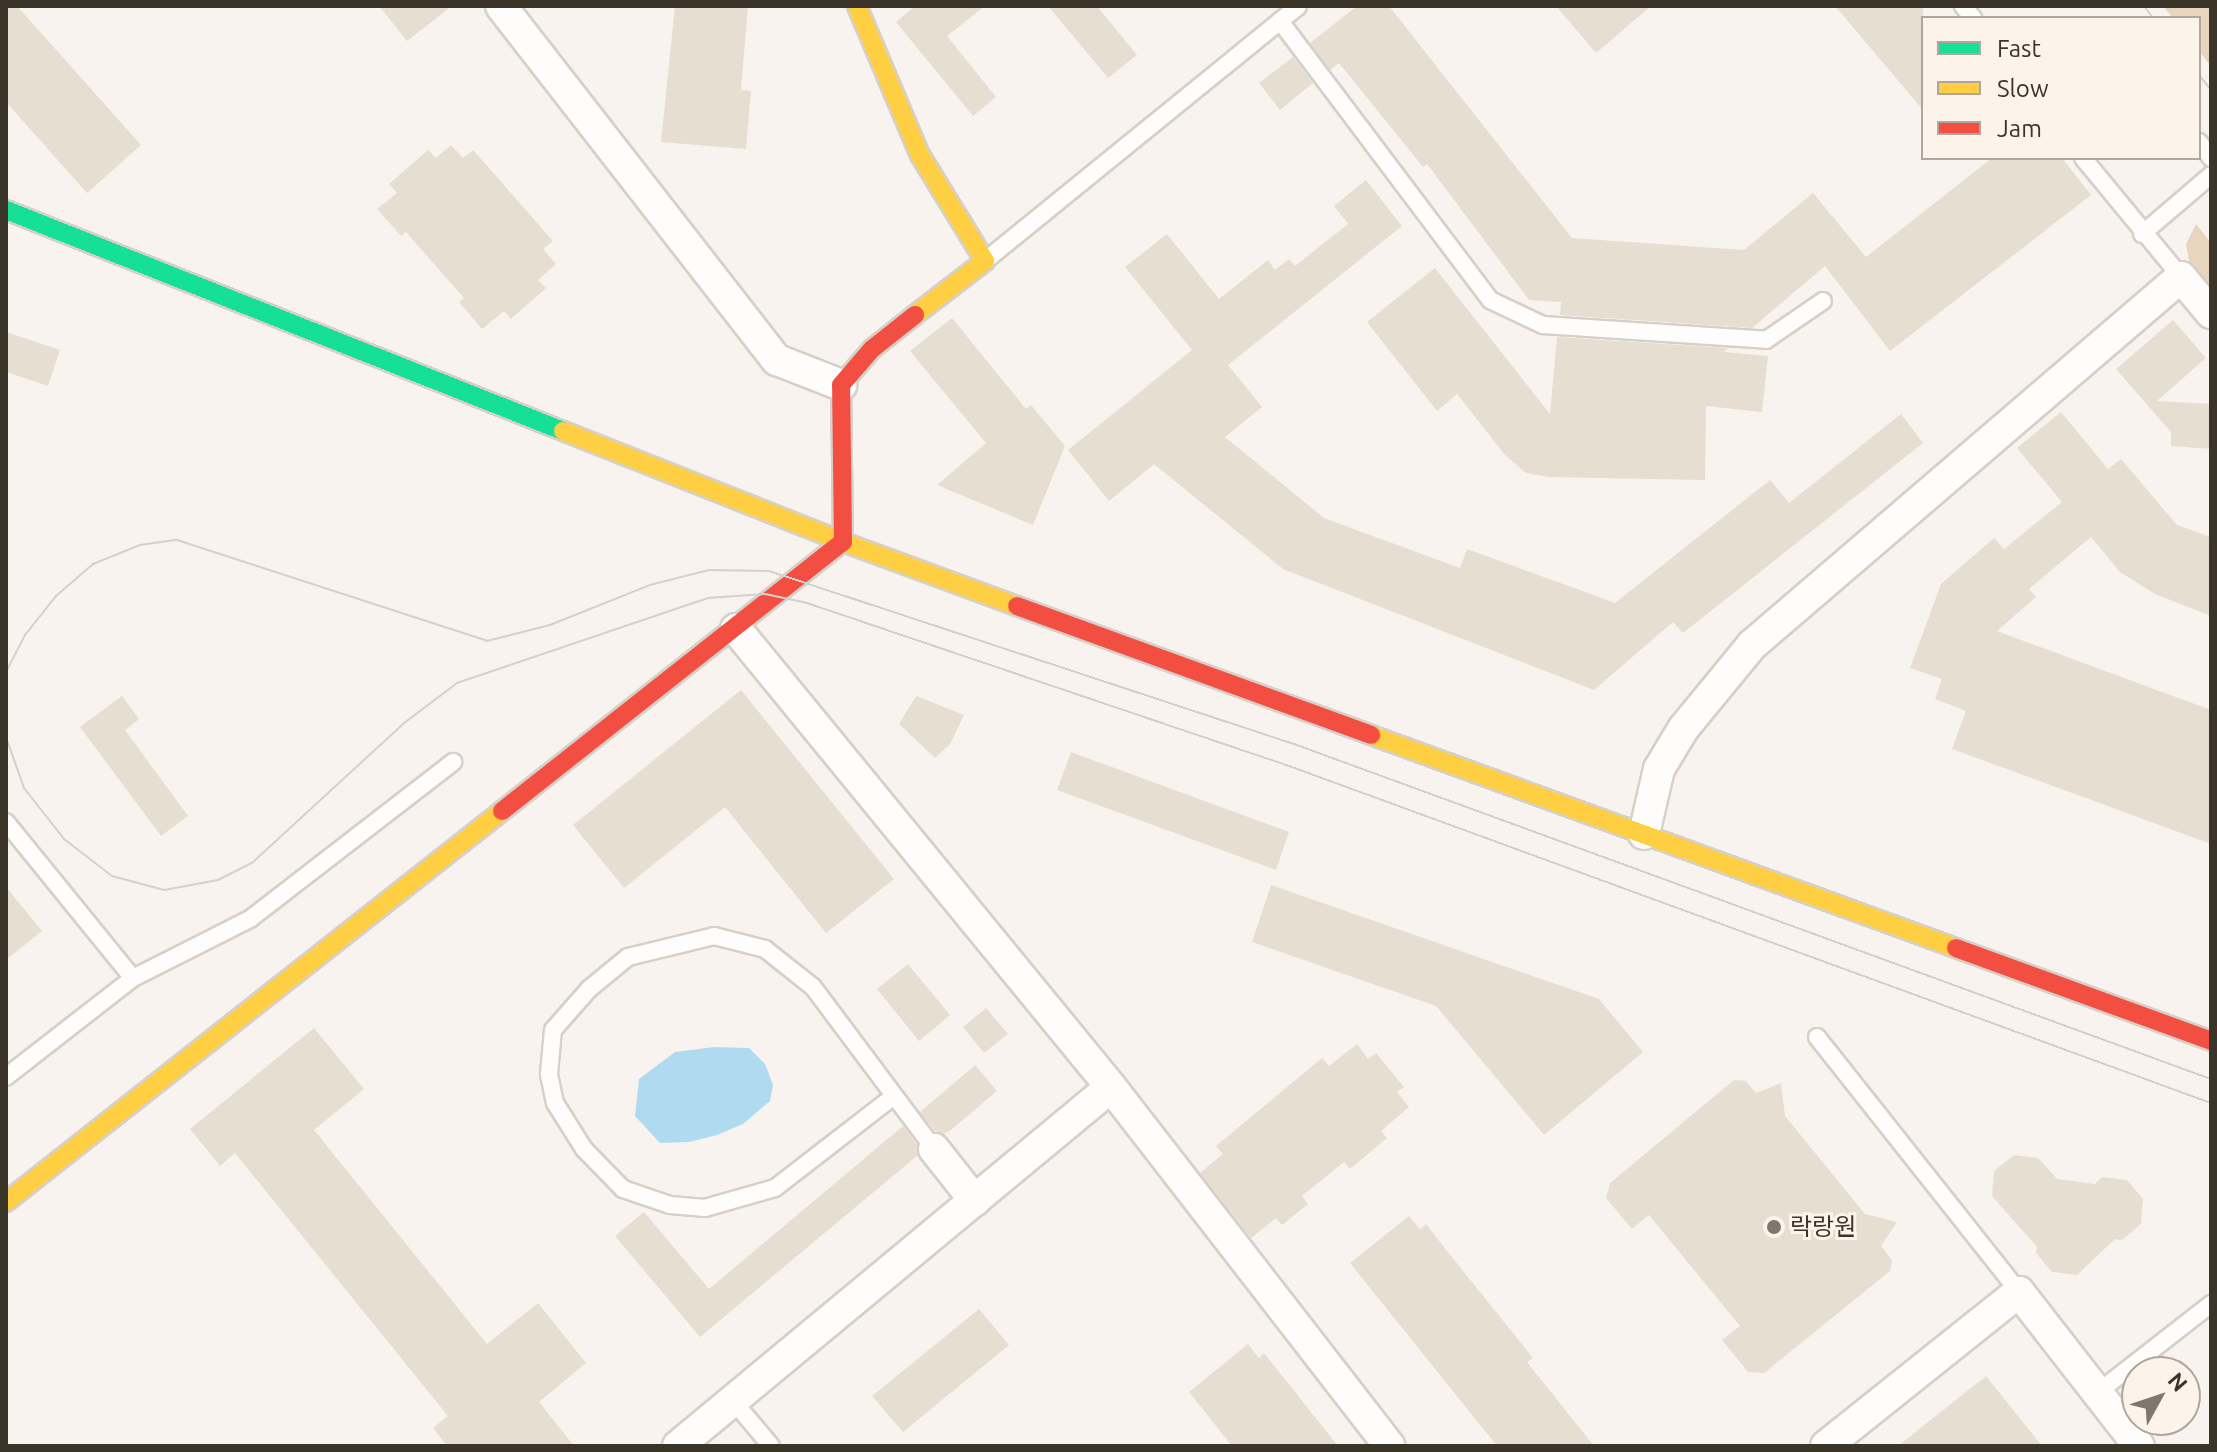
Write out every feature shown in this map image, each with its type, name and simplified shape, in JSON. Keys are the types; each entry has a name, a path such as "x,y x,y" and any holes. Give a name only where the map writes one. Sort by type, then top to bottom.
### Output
{"main road":[{"path":"843,542 841,385 872,349 985,261 920,155 857,6"},
{"path":"6,210 843,542 2211,1041"},
{"path":"6,1202 843,542"}],"street":[{"path":"501,6 777,360 841,385"},
{"path":"1644,834 1659,769 1683,729 1752,645 2181,277 2211,313"},
{"path":"736,629 1111,1087 1389,1446"},
{"path":"678,1446 1111,1087"},
{"path":"934,1149 975,1201"},
{"path":"1826,1446 2019,1292 2139,1446"}],"lane":[{"path":"985,261 1298,6"},
{"path":"1280,21 1490,300 1543,325 1766,340 1823,301"},
{"path":"2085,160 2142,234 2181,277"},
{"path":"2142,234 2211,175"},
{"path":"6,1077 133,978 250,919 453,762"},
{"path":"6,822 133,978"},
{"path":"894,1096 775,1188 705,1208 670,1205 623,1189 584,1149 555,1103 549,1074 553,1030 589,989 628,957 714,936 765,949 813,987 934,1149"},
{"path":"1817,1037 2019,1292"},
{"path":"2097,1393 2211,1304"},
{"path":"734,1402 771,1446"}],"shaded area":[{"path":"2163,6 2211,6 2211,66 2201,54 2201,16 2171,16"},
{"path":"2196,224 2211,243 2211,292 2190,265 2186,244"}],"water":[{"path":"714,1047 749,1048 765,1064 773,1085 770,1101 743,1124 717,1135 689,1142 660,1143 635,1116 639,1079 675,1052"}],"building":[{"path":"6,6 17,6 141,145 87,193 6,102"},
{"path":"379,6 452,6 407,41"},
{"path":"675,6 748,6 741,90 751,91 746,149 661,142"},
{"path":"915,6 985,6 947,36 996,97 973,116 896,22"},
{"path":"1048,6 1097,6 1137,55 1108,78"},
{"path":"1357,6 1389,6 1572,238 1744,250 1813,193 1866,257 1989,160 2064,160 2091,195 1890,351 1825,266 1752,328 1560,315 1561,302 1529,300 1427,164 1423,167 1339,63 1330,70 1310,43"},
{"path":"1556,6 1651,6 1596,53"},
{"path":"1835,6 1923,6 1921,108"},
{"path":"1293,57 1313,83 1280,110 1259,83"},
{"path":"451,145 463,158 473,150 553,241 543,249 556,264 538,280 546,288 511,319 504,311 482,329 459,302 464,298 406,232 401,236 377,209 397,193 389,184 428,150 436,158"},
{"path":"1366,180 1402,226 1228,365 1262,407 1225,437 1324,518 1460,568 1467,549 1615,603 1770,480 1789,503 1901,414 1923,443 1683,633 1673,622 1594,690 1283,569 1154,464 1109,501 1068,450 1192,350 1125,267 1167,234 1219,299 1268,260 1275,270 1289,259 1295,266 1348,224 1334,206"},
{"path":"1435,268 1550,414 1557,337 1728,348 1724,352 1768,356 1762,412 1706,406 1705,480 1549,477 1526,473 1505,455 1457,394 1437,411 1367,322"},
{"path":"952,318 1026,409 1031,405 1065,446 1033,525 937,485 986,443 910,351"},
{"path":"2173,320 2206,358 2157,401 2211,404 2211,449 2171,446 2171,432 2116,369"},
{"path":"6,332 60,350 48,386 6,372"},
{"path":"2061,412 2108,469 2121,459 2177,525 2211,537 2211,616 2155,594 2120,572 2091,537 2029,589 2036,597 1997,631 2211,710 2211,844 1952,749 1966,711 1935,699 1942,679 1910,668 1941,584 1994,538 2004,549 2062,502 2017,448"},
{"path":"741,690 894,879 826,933 725,807 624,888 573,825"},
{"path":"122,696 139,719 125,730 188,816 161,836 80,727"},
{"path":"916,696 964,715 950,744 935,758 899,724"},
{"path":"1071,752 1289,832 1276,870 1057,790"},
{"path":"1271,885 1599,999 1643,1052 1544,1135 1436,1006 1252,942"},
{"path":"6,887 42,931 6,960"},
{"path":"908,964 950,1015 919,1041 877,989"},
{"path":"986,1008 1008,1034 984,1053 963,1027"},
{"path":"314,1028 364,1089 314,1130 487,1344 538,1303 586,1363 539,1402 574,1446 447,1446 433,1428 448,1416 235,1153 220,1166 190,1129"},
{"path":"1357,1044 1368,1059 1376,1053 1404,1087 1397,1092 1409,1107 1381,1131 1387,1138 1350,1169 1344,1162 1302,1196 1308,1204 1282,1225 1276,1218 1251,1238 1200,1173 1223,1154 1216,1146 1322,1058 1329,1066"},
{"path":"975,1065 997,1091 951,1130 943,1134 935,1131 920,1112"},
{"name":"락랑원","path":"1734,1080 1746,1081 1756,1093 1781,1083 1785,1116 1865,1214 1897,1222 1881,1246 1892,1260 1890,1271 1764,1373 1748,1372 1722,1340 1740,1326 1649,1215 1632,1229 1606,1198 1610,1183"},
{"path":"903,1126 917,1145 918,1155 700,1337 615,1236 644,1212 709,1289"},
{"path":"2014,1155 2038,1158 2057,1179 2095,1184 2102,1177 2127,1180 2143,1199 2141,1224 2122,1240 2115,1239 2077,1275 2052,1272 2036,1253 2037,1247 1992,1196 1994,1171"},
{"path":"1409,1216 1420,1229 1426,1224 1533,1358 1527,1362 1594,1446 1497,1446 1350,1263"},
{"path":"979,1309 1009,1345 903,1432 872,1396"},
{"path":"1248,1344 1259,1358 1264,1353 1338,1446 1232,1446 1189,1392"},
{"path":"1986,1376 2042,1446 1898,1446"}],"tram line":[{"path":"2144,6 2152,16"},
{"path":"2201,78 2211,90"},
{"path":"6,672 25,635 56,596 93,564 140,545 177,540 487,641 550,625 650,585 709,570 769,571 1294,744 2211,1079"},
{"path":"6,737 24,788 64,839 112,876 164,890 218,880 253,862 404,723 457,683 708,598 765,594 804,602 1289,766 2211,1103"}],"traffic: fast":[{"path":"6,210 563,431"}],"traffic: slow":[{"path":"857,6 920,155 985,261 915,315"},
{"path":"563,431 843,542 1017,606"},
{"path":"1371,735 1956,948"},
{"path":"6,1202 502,811"}],"traffic: jam":[{"path":"502,811 843,542 841,385 872,349 915,315"},
{"path":"1017,606 1371,735"},
{"path":"1956,948 2211,1041"}],"place":[{"name":"락랑원","path":"1774,1227"}]}
